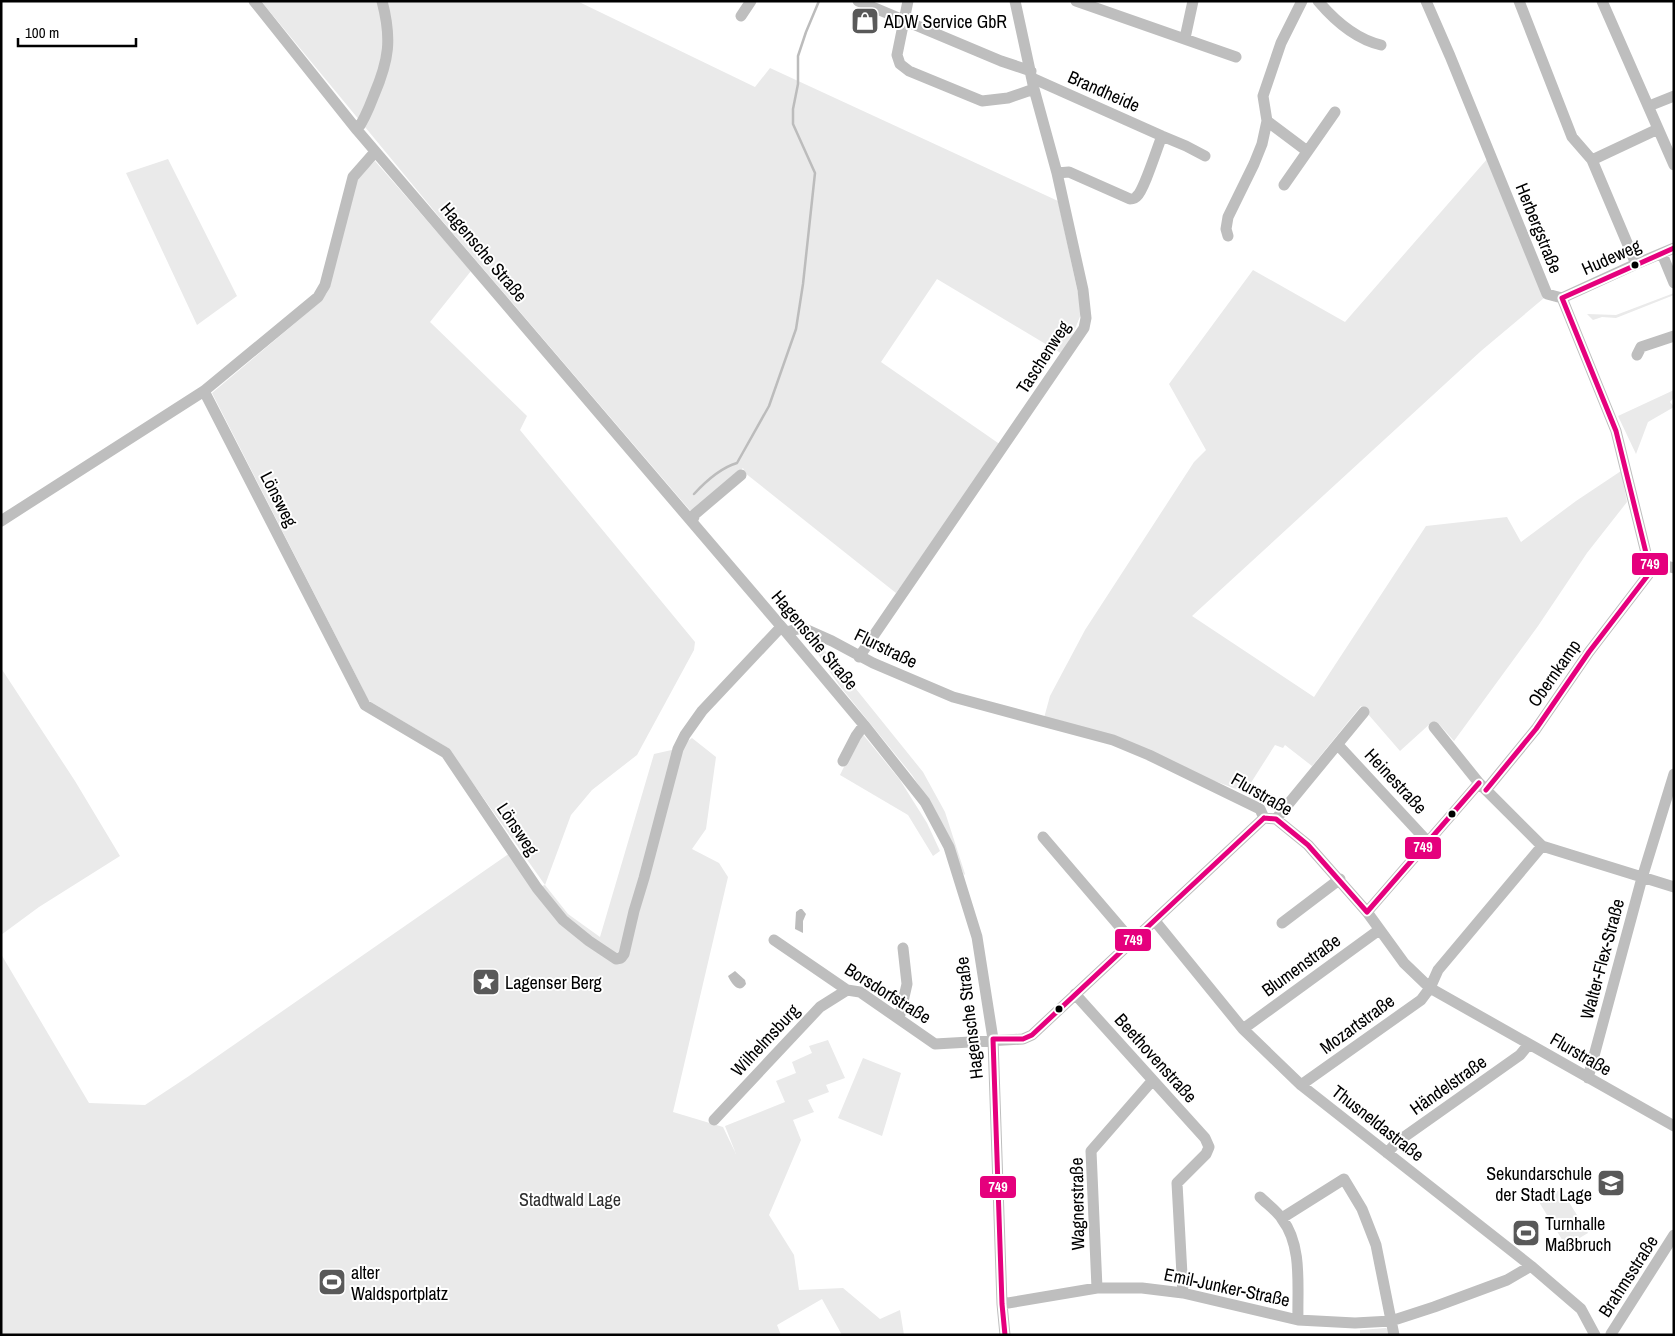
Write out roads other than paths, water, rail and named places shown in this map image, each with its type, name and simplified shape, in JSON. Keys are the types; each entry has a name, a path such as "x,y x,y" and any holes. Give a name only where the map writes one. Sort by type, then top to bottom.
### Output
{"street":[{"name":"Hagensche Straße","path":"254,1 357,130 783,629 864,725 925,802 948,847 977,938 993,1040 1002,1304 1005,1335"},
{"path":"357,130 365,118 384,71 388,51 389,30 382,1"},
{"path":"741,16 751,1"},
{"name":"Brandheide","path":"858,1 994,58 1032,79 1205,156"},
{"path":"908,1 897,55 900,64 909,71 982,101 1008,98 1032,79"},
{"name":"Taschenweg","path":"859,656 1084,328 1086,318 1083,290 1015,1"},
{"path":"1076,1 1236,57"},
{"path":"1185,38 1193,1"},
{"path":"1228,236 1226,229 1228,218 1262,144 1267,121 1262,96 1282,43 1302,1"},
{"path":"1318,1 1333,18 1355,35 1371,43 1381,45"},
{"name":"Herbergstraße","path":"1426,1 1547,294 1562,298"},
{"path":"1519,1 1572,137 1592,160 1636,264"},
{"path":"1602,1 1674,165"},
{"path":"1649,106 1674,96"},
{"path":"1284,185 1335,112"},
{"path":"1267,121 1307,151"},
{"path":"1592,160 1658,129"},
{"path":"1057,173 1069,172 1130,199 1134,199 1141,188 1162,136"},
{"path":"1,521 204,391 318,297 325,285 353,177 376,152"},
{"name":"Hudeweg","path":"1562,298 1674,248"},
{"path":"1662,254 1674,283"},
{"path":"1562,298 1616,431 1650,571 1658,564 1674,568"},
{"path":"1637,354 1641,347 1674,336"},
{"name":"Lönsweg","path":"204,391 365,705 446,753 537,888 563,920 589,941 616,959 621,958 624,954 678,749 685,735 702,711 783,629"},
{"path":"692,522 695,514 741,475"},
{"name":"Obernkamp","path":"1368,912 1427,841 1483,786 1536,729 1650,571"},
{"name":"Flurstraße","path":"783,629 805,629 859,656 953,697 1113,740 1149,755 1260,809 1308,845 1368,912 1404,963 1430,988 1674,1126"},
{"name":"Borsdorfstraße","path":"774,940 847,990 860,992 935,1044 1027,1038 1270,818 1338,745 1364,712"},
{"path":"843,761 864,725"},
{"path":"1434,727 1483,786 1542,846 1674,888"},
{"name":"Heinestraße","path":"1338,745 1427,841"},
{"name":"Walter-Flex-Straße","path":"1588,1078 1642,878 1673,782"},
{"path":"1044,837 1132,941"},
{"name":"Mozartstraße","path":"1301,1085 1421,1000 1430,988 1438,970 1542,846"},
{"path":"1282,923 1340,879"},
{"name":"Thusneldastraße","path":"1155,921 1243,1029 1301,1085 1531,1266 1581,1309 1595,1335"},
{"name":"Blumenstraße","path":"1243,1029 1379,930"},
{"path":"899,1019 907,984 903,948"},
{"name":"Wilhelmsburg","path":"714,1120 820,1007 847,990"},
{"name":"Beethovenstraße","path":"1075,994 1205,1138 1209,1146 1206,1154 1177,1183 1183,1293"},
{"name":"Händelstraße","path":"1387,1153 1397,1142 1520,1055 1529,1044"},
{"name":"Wagnerstraße","path":"1098,1288 1091,1151 1152,1081"},
{"path":"1282,1218 1344,1179 1362,1208 1376,1244 1394,1335"},
{"path":"1260,1197 1282,1218 1291,1235 1296,1254 1298,1320"},
{"name":"Brahmsstraße","path":"1611,1335 1674,1235"},
{"name":"Emil-Junker-Straße","path":"1002,1304 1098,1288 1142,1288 1183,1293 1298,1320 1355,1329 1391,1321 1434,1307 1507,1280 1531,1266"}],"waterway":[{"path":"694,494 703,484 725,468 737,463 769,406 796,329 803,284 815,173 793,124 793,109 798,84 798,56 819,1"}],"place":[{"name":"ADW Service GbR","path":"865,21"},
{"name":"Lagenser Berg","path":"486,982"},
{"name":"Sekundarschule der Stadt Lage","path":"1611,1183"},
{"name":"Turnhalle Maßbruch","path":"1526,1233"},
{"name":"alter Waldsportplatz","path":"332,1282"}],"park label":[{"name":"Stadtwald Lage","path":"570,1199"}]}
